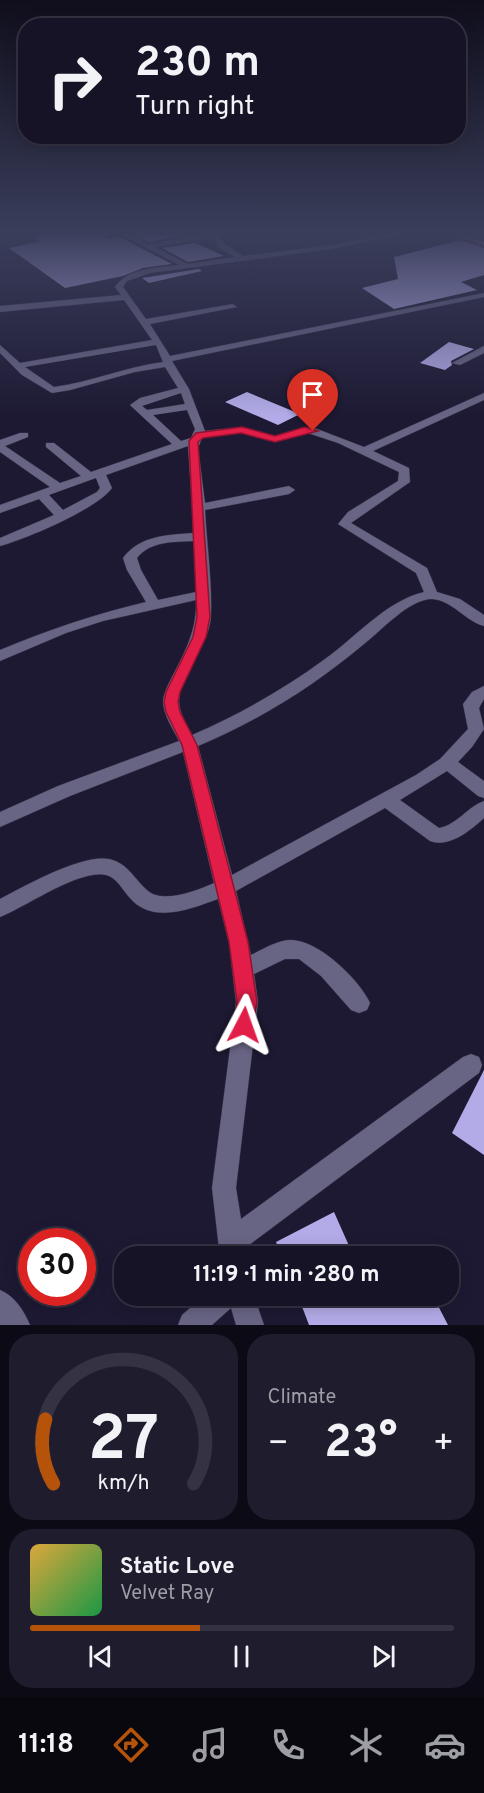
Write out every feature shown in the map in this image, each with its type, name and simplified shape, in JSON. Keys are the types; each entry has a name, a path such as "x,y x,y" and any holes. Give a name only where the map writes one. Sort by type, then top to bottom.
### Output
{"street":[{"path":"124,294 158,342 188,398 200,429 191,441 199,508 204,617 199,637 173,692 171,702 173,712 189,745 238,942 247,1002 224,1188 231,1246"},
{"path":"0,348 17,366 47,388 58,390 134,369 226,339 234,340 240,346 484,294"},
{"path":"0,309 126,297"},
{"path":"145,322 233,307"},
{"path":"17,366 158,342"},
{"path":"456,363 484,349"},
{"path":"188,398 135,405 143,414 191,441"},
{"path":"143,414 188,398"},
{"path":"364,451 482,399"},
{"path":"0,509 191,441 242,430 275,439 305,430 313,431 405,470 406,478 393,492 352,514 345,519 344,524 422,571 432,595"},
{"path":"24,435 0,446 59,488"},
{"path":"1,540 61,516 105,492 106,488 95,475 50,445"},
{"path":"199,508 289,490"},
{"path":"41,494 61,516"},
{"path":"154,604 134,570 130,558 134,551 152,543 201,536"},
{"path":"0,656 61,630 100,617 204,594"},
{"path":"0,820 58,793 189,745 258,710 293,689 399,609 420,597 432,595 451,601 484,621"},
{"path":"0,908 51,883 91,868 108,867 119,872 137,895 153,904 173,904 225,888 407,789 447,762 471,738 476,729 470,705 484,691"},
{"path":"447,762 484,791"},
{"path":"385,799 436,836 444,836 484,808"},
{"path":"242,969 288,949 301,950 318,960 358,1003"},
{"path":"237,1246 471,1065"},
{"path":"0,1303 16,1325"},
{"path":"192,1325 213,1306"},
{"path":"244,1306 250,1325"}],"building":[{"path":"371,294 460,294 394,309"},
{"path":"449,342 474,349 451,361 452,365 445,370 420,363"},
{"path":"247,392 300,414 278,425 225,402"},
{"path":"484,1070 484,1155 452,1133"},
{"path":"334,1212 349,1246 278,1246 276,1242"},
{"path":"302,1306 438,1306 448,1325 309,1325"}],"route":[{"path":"244,1025 247,1002 238,942 189,745 173,712 171,702 173,692 199,637 204,617 198,496 193,458 194,441 200,435 242,430 275,439 305,430 313,431"}]}
